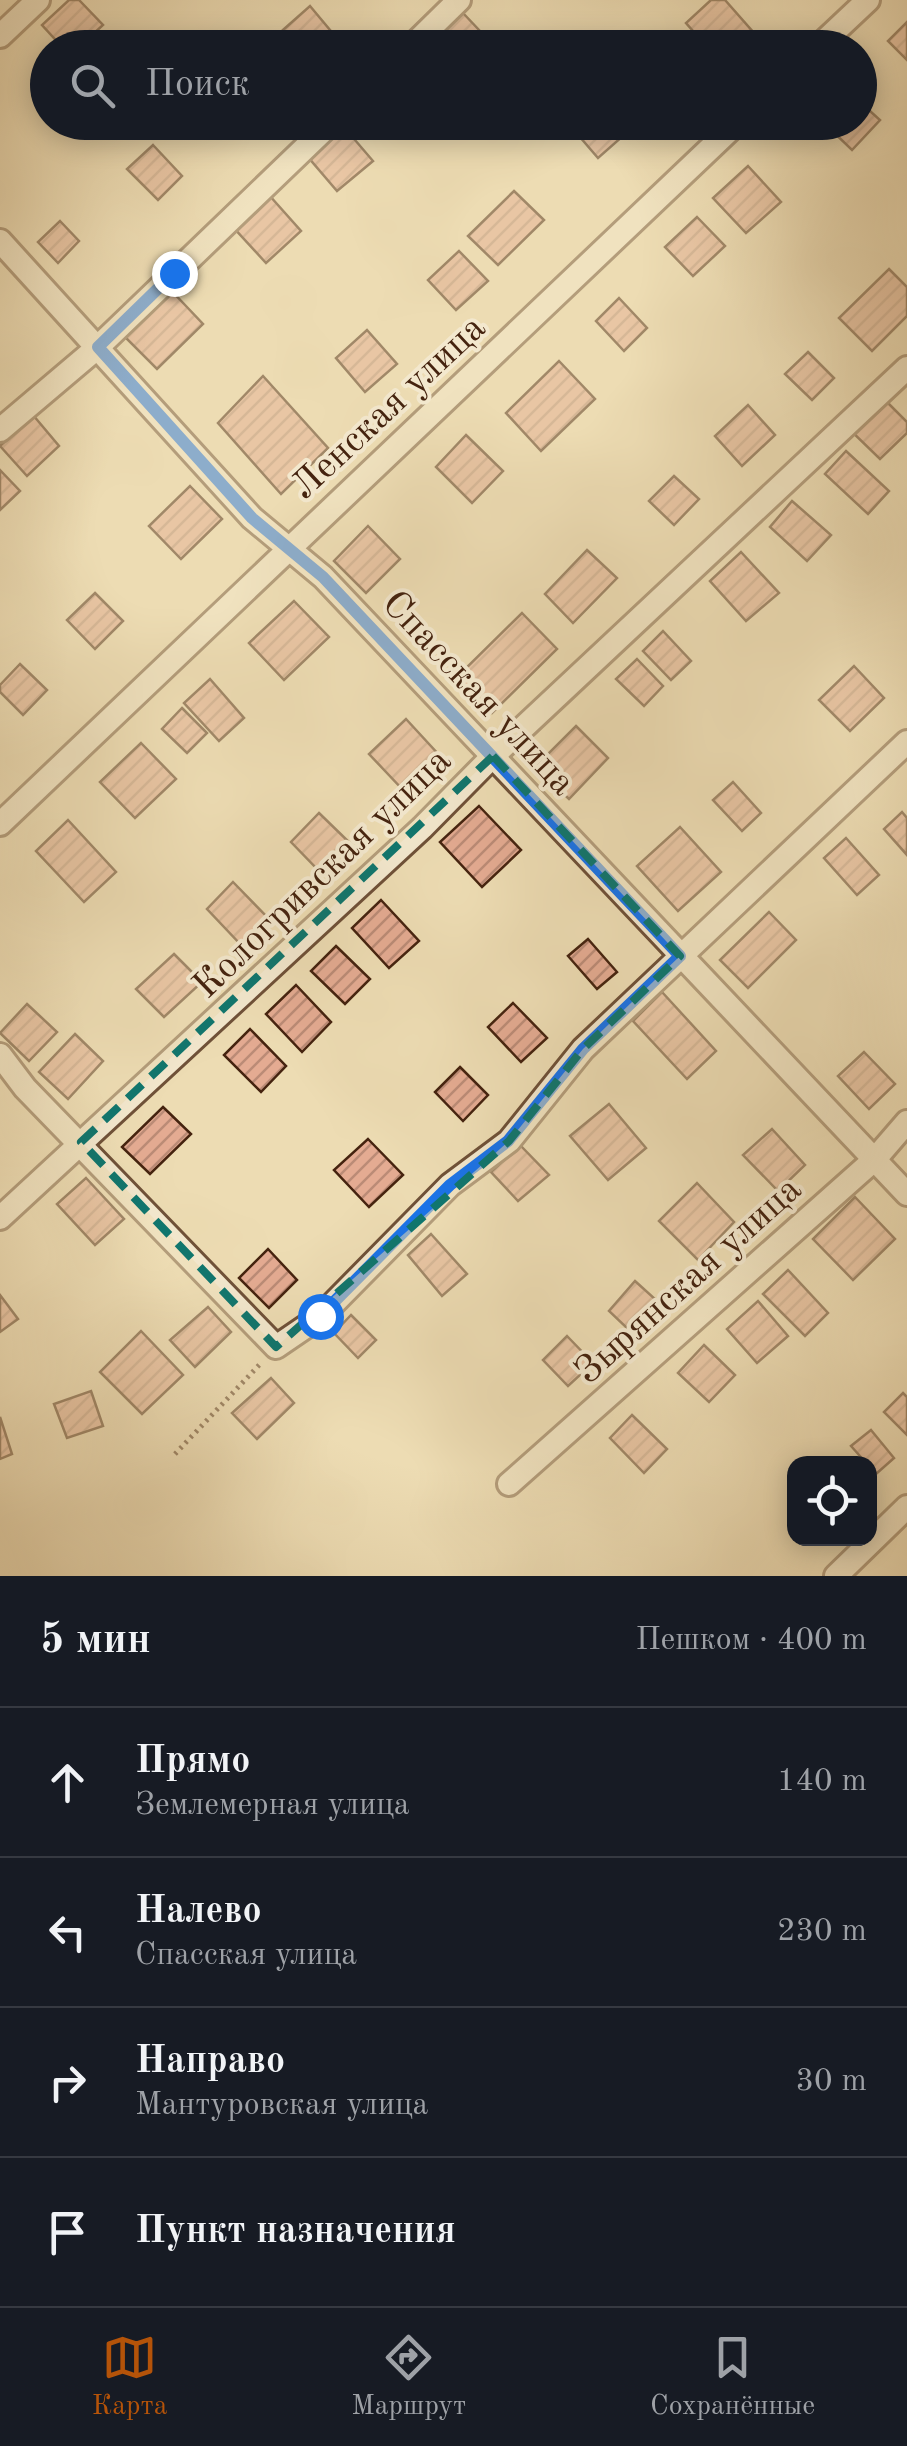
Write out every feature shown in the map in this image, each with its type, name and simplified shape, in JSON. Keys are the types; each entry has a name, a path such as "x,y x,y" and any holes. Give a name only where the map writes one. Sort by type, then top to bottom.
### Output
{"street":[{"path":"0,36 38,0"},
{"path":"428,30 459,0"},
{"path":"836,30 868,0"},
{"path":"0,430 98,347 313,140"},
{"name":"Ленская улица","path":"0,824 719,140"},
{"name":"Спасская улица","path":"0,241 252,518 323,577 907,1194"},
{"name":"Кологривская улица","path":"0,1218 422,828 493,756 907,368"},
{"path":"0,1056 269,1355 320,1316 450,1185 508,1141 583,1049 907,742"},
{"name":"Зырянская улица","path":"509,1484 875,1159 907,1122"},
{"path":"836,1576 907,1507"}],"path":[{"path":"175,1454 269,1355"}],"highlighted area":[{"path":"493,756 680,956 583,1049 509,1141 276,1347 81,1142"}],"building":[{"path":"69,0 79,0 103,25 98,30 47,30 42,25"},
{"path":"711,0 725,0 751,30 692,30 686,23"},
{"path":"310,6 330,30 283,30"},
{"path":"463,13 479,30 445,30"},
{"path":"907,22 907,60 888,41"},
{"path":"327,140 355,140 373,161 337,191 308,157"},
{"path":"582,140 618,140 598,158"},
{"path":"842,140 861,140 852,150"},
{"path":"153,145 182,176 158,200 127,169"},
{"path":"748,166 781,202 746,233 713,198"},
{"path":"514,191 544,220 498,265 468,236"},
{"path":"269,195 301,231 266,263 233,227"},
{"path":"697,217 725,246 693,276 665,247"},
{"path":"60,221 79,241 58,263 38,242"},
{"path":"459,251 488,281 456,310 428,280"},
{"path":"889,269 907,287 907,316 872,351 839,318"},
{"path":"167,286 203,324 157,369 120,332"},
{"path":"619,298 647,328 624,351 596,321"},
{"path":"367,330 397,364 365,392 336,358"},
{"path":"808,352 834,378 812,400 785,374"},
{"path":"559,361 595,399 541,451 506,413"},
{"path":"263,376 328,448 281,494 218,423"},
{"path":"880,395 907,422 907,433 880,459 848,428"},
{"path":"748,405 775,435 742,466 715,436"},
{"path":"33,415 59,446 27,476 0,446"},
{"path":"466,435 503,471 472,503 436,467"},
{"path":"846,451 889,491 868,514 825,474"},
{"path":"0,470 20,491 0,510"},
{"path":"674,476 699,499 674,525 649,501"},
{"path":"190,486 222,519 181,559 149,526"},
{"path":"792,501 831,535 807,561 770,527"},
{"path":"368,526 400,559 366,593 334,561"},
{"path":"587,550 617,578 573,623 545,594"},
{"path":"741,552 779,593 746,621 710,581"},
{"path":"95,593 123,621 95,649 67,620"},
{"path":"294,601 329,637 284,680 249,643"},
{"path":"522,613 557,649 492,713 457,677"},
{"path":"663,631 691,661 671,680 643,651"},
{"path":"637,659 663,686 644,706 616,679"},
{"path":"20,664 47,690 23,715 0,692 0,685"},
{"path":"854,666 884,698 850,731 819,700"},
{"path":"210,679 244,718 219,741 184,703"},
{"path":"182,708 207,733 187,753 162,729"},
{"path":"406,719 440,756 404,791 369,754"},
{"path":"576,726 608,758 569,799 535,767"},
{"path":"141,743 176,779 135,818 100,782"},
{"path":"733,782 761,813 742,831 713,800"},
{"path":"479,806 521,850 482,887 440,842"},
{"path":"902,812 907,818 907,855 884,829"},
{"path":"319,813 351,844 321,873 291,842"},
{"path":"68,820 116,872 84,902 36,851"},
{"path":"680,827 721,872 678,911 637,866"},
{"path":"846,838 879,875 857,895 824,858"},
{"path":"233,882 269,919 242,946 207,909"},
{"path":"381,900 419,941 389,968 352,928"},
{"path":"769,912 796,940 748,988 720,960"},
{"path":"588,939 617,972 597,989 568,956"},
{"path":"336,946 370,979 345,1004 311,971"},
{"path":"174,954 202,982 164,1017 136,989"},
{"path":"296,985 331,1022 302,1052 266,1014"},
{"path":"662,992 716,1051 687,1079 633,1021"},
{"path":"513,1003 547,1038 521,1062 488,1027"},
{"path":"27,1004 57,1032 29,1061 0,1033"},
{"path":"250,1029 286,1066 261,1092 224,1055"},
{"path":"75,1034 103,1061 68,1099 39,1072"},
{"path":"864,1052 895,1084 869,1109 838,1076"},
{"path":"460,1067 488,1095 463,1121 435,1092"},
{"path":"609,1104 646,1148 608,1180 570,1136"},
{"path":"163,1107 191,1134 150,1174 122,1147"},
{"path":"772,1129 805,1165 778,1191 743,1155"},
{"path":"368,1139 403,1175 369,1207 334,1170"},
{"path":"520,1145 549,1175 518,1201 491,1172"},
{"path":"86,1178 124,1219 95,1245 57,1204"},
{"path":"697,1183 734,1222 698,1260 659,1221"},
{"path":"855,1197 895,1239 853,1280 813,1239"},
{"path":"431,1234 467,1274 442,1296 408,1255"},
{"path":"268,1249 297,1280 269,1308 239,1278"},
{"path":"788,1270 828,1313 805,1336 763,1294"},
{"path":"635,1281 655,1299 629,1330 609,1311"},
{"path":"0,1295 18,1319 0,1332"},
{"path":"758,1301 788,1336 757,1363 727,1329"},
{"path":"208,1307 231,1332 195,1367 170,1340"},
{"path":"351,1315 376,1340 358,1358 334,1333"},
{"path":"141,1331 183,1375 142,1414 100,1372"},
{"path":"567,1336 593,1363 568,1386 543,1360"},
{"path":"704,1345 735,1375 709,1402 678,1373"},
{"path":"271,1378 294,1403 257,1439 232,1413"},
{"path":"91,1391 103,1426 67,1438 54,1404"},
{"path":"903,1393 907,1397 907,1435 884,1412"},
{"path":"632,1415 667,1449 644,1473 610,1438"},
{"path":"0,1417 12,1454 0,1459"},
{"path":"871,1430 894,1458 877,1473 877,1456 860,1456 851,1446"}],"route":[{"path":"174,273 98,347 252,518 323,577 680,956 583,1049 508,1141 450,1185 320,1316"}]}
